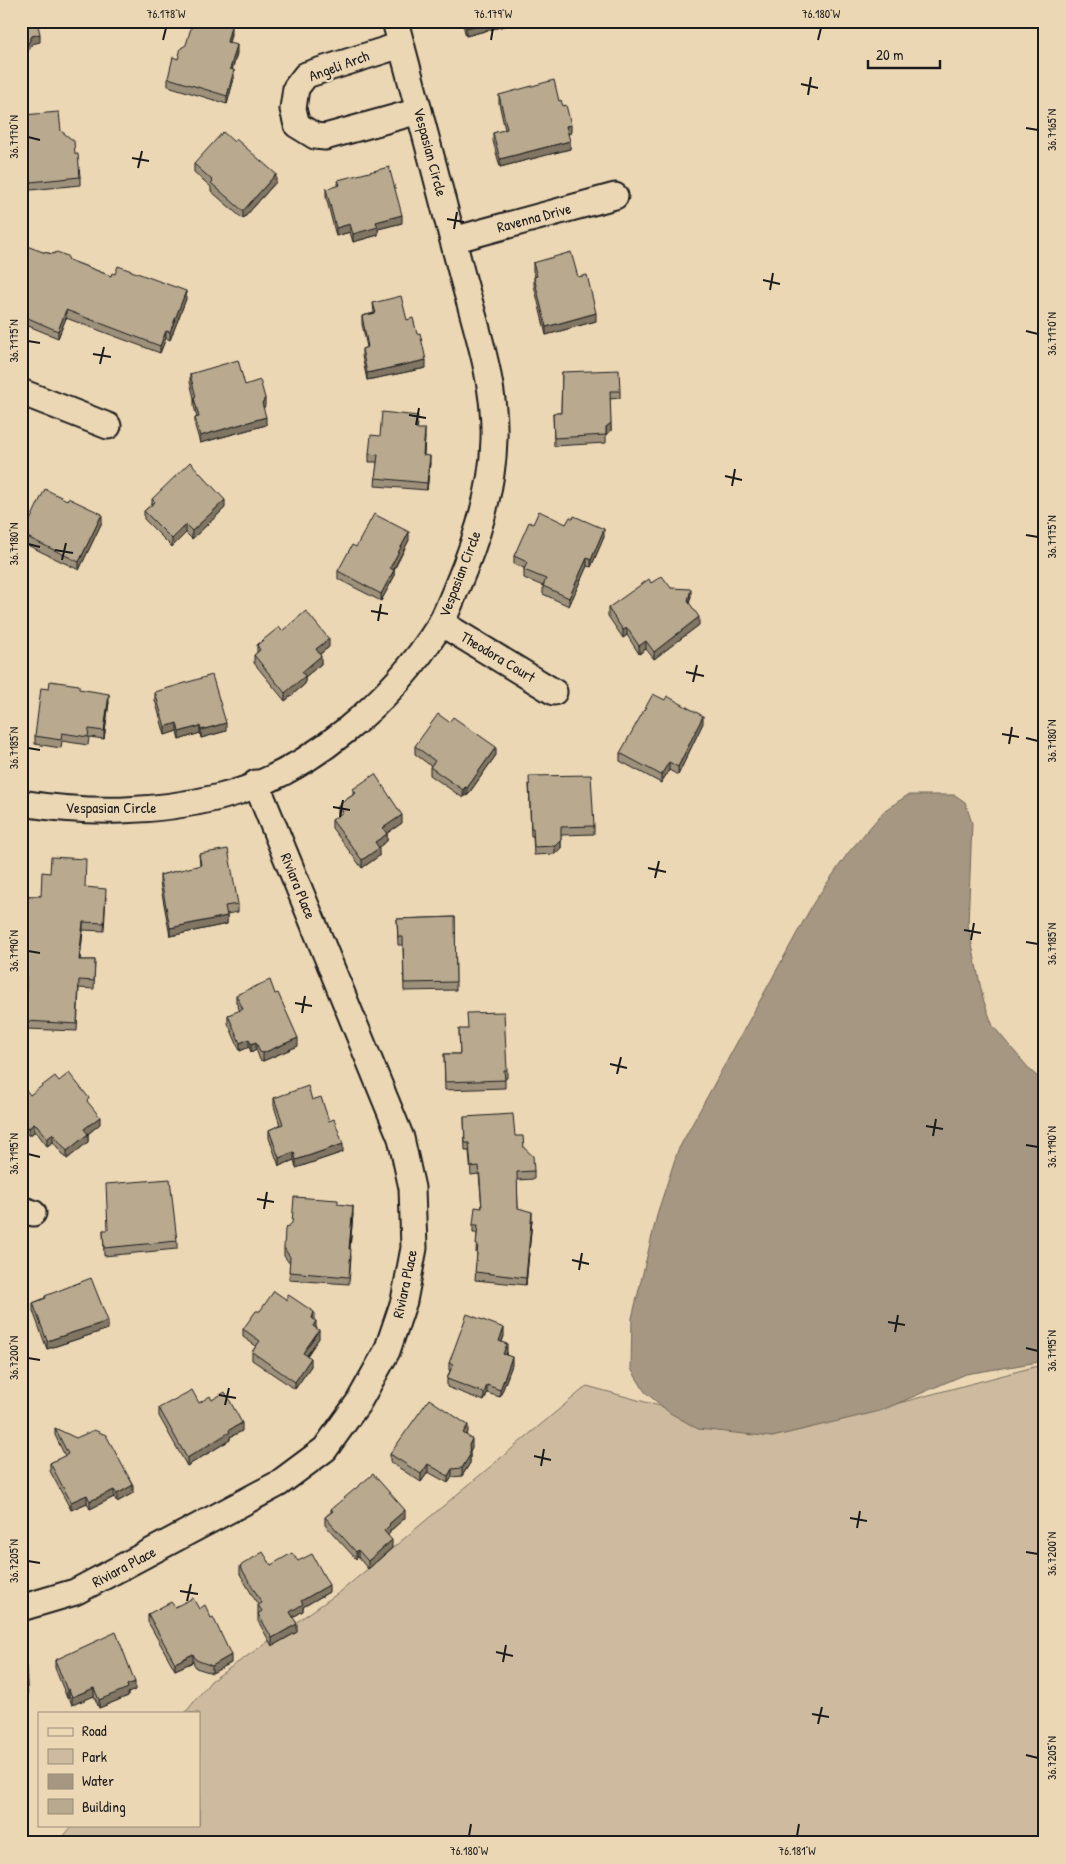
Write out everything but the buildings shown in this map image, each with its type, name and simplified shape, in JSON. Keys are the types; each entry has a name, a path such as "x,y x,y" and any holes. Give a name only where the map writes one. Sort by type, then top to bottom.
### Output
{"street":[{"name":"Vespasian Circle","path":"21,803 80,811 153,810 223,796 286,772 345,731 404,676 441,623 470,557 489,489 494,437 488,374 395,21"},
{"name":"Angeli Arch","path":"402,45 306,75 296,88 293,109 297,125 315,136 326,138 419,111"},
{"name":"Ravenna Drive","path":"453,240 615,196"},
{"path":"21,392 108,426"},
{"name":"Theodora Court","path":"441,623 554,692"},
{"name":"Riviara Place","path":"21,1608 75,1592 278,1484 325,1449 358,1403 387,1351 404,1301 414,1248 412,1188 401,1138 256,783"}],"green space":[{"path":"1045,1364 1045,1843 58,1843 72,1826 200,1826 200,1712 186,1712 211,1681 340,1592 587,1386 772,1437"}],"water":[{"path":"908,795 955,795 965,802 972,823 968,925 983,999 993,1026 1031,1071 1045,1083 1045,1361 966,1374 880,1411 772,1437 698,1429 670,1413 645,1392 631,1369 632,1318 658,1211 678,1150 814,902 848,853 885,810"}]}
